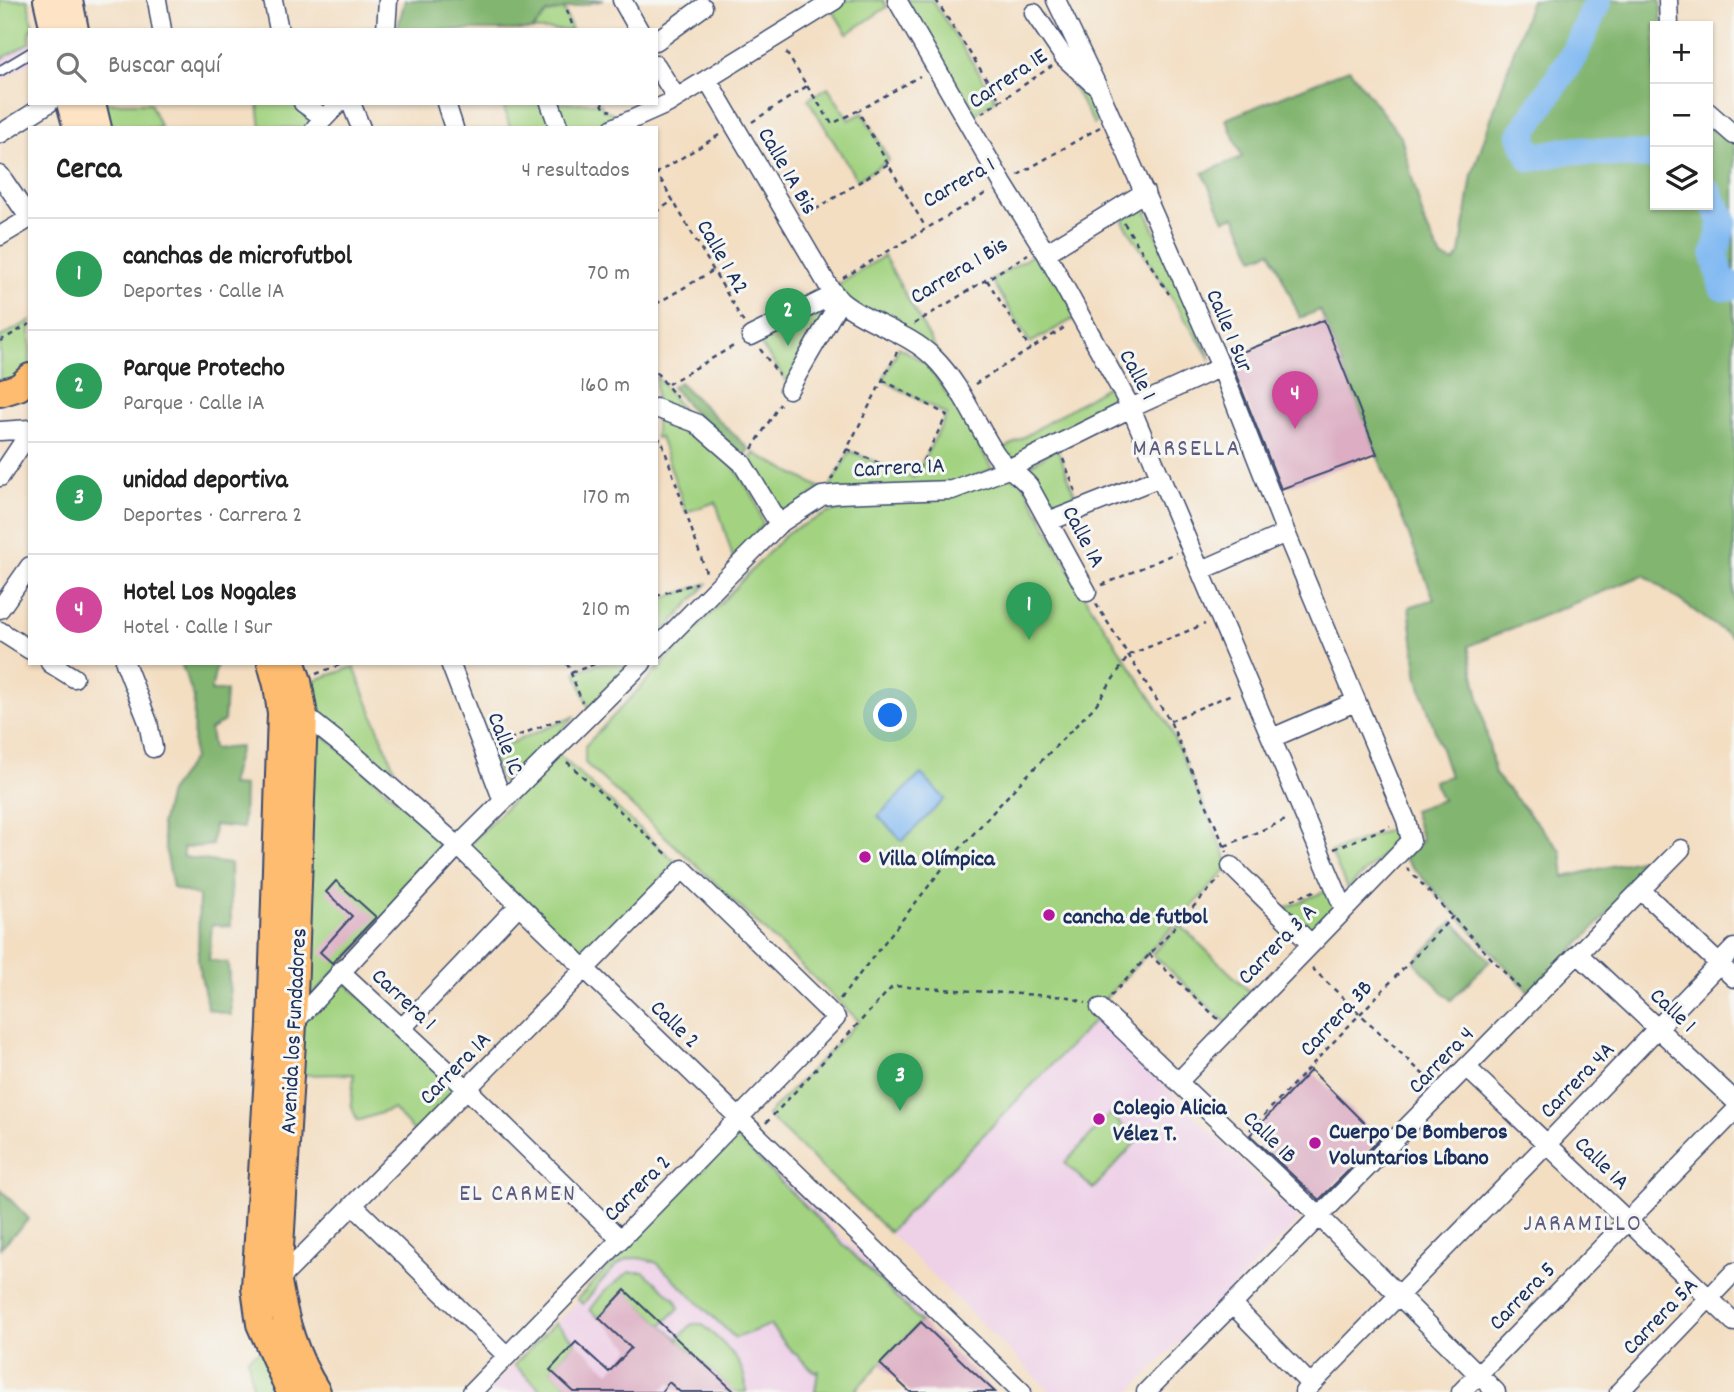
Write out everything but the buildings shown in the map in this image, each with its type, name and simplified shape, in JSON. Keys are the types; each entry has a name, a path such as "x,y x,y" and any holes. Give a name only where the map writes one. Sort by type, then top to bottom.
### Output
{"main road":[{"path":"0,393 19,387 28,379"},
{"name":"Avenida los Fundadores","path":"272,665 292,714 293,1024 267,1285 260,1324 290,1392"},
{"name":"Avenida los Fundadores","path":"295,672 271,1025 267,1285 284,1317 294,1349 317,1392"}],"street":[{"path":"46,0 53,28"},
{"path":"70,0 76,28"},
{"path":"157,0 162,28"},
{"path":"273,0 279,28"},
{"path":"386,28 388,0"},
{"path":"622,0 638,28"},
{"path":"618,126 676,97 835,0"},
{"name":"Calle 1","path":"897,0 1043,249 1130,408 1344,909"},
{"name":"Calle 1 Sur","path":"1056,0 1100,90 1221,367 1355,702 1406,820 1411,841"},
{"path":"1668,0 1670,21"},
{"path":"658,39 703,7"},
{"path":"1034,13 1064,57 1100,90"},
{"path":"658,68 676,97"},
{"name":"Calle 1A Bis","path":"706,79 835,294"},
{"path":"0,134 46,105"},
{"path":"70,105 75,126"},
{"path":"93,105 99,126"},
{"path":"305,105 319,123 337,105"},
{"path":"352,105 360,126"},
{"path":"447,105 453,126"},
{"path":"551,105 558,126"},
{"path":"1713,119 1734,135"},
{"path":"0,175 28,216"},
{"name":"Carrera 1 Bis","path":"1043,249 1145,192"},
{"path":"0,236 28,220"},
{"path":"751,336 835,294"},
{"path":"789,389 835,294"},
{"name":"Calle 1A","path":"835,294 937,360 961,394 996,455 1029,486 1087,592"},
{"name":"Carrera 1A","path":"658,647 779,524 822,496 953,490 1008,469 1130,408 1221,367"},
{"path":"658,409 696,423 742,463 779,524"},
{"path":"0,431 28,431"},
{"path":"0,477 28,434"},
{"path":"1050,521 1161,477"},
{"path":"1200,571 1286,533"},
{"path":"0,609 28,569"},
{"path":"0,631 28,649"},
{"path":"53,665 74,678"},
{"path":"126,665 148,722 153,748"},
{"name":"Calle 1C","path":"451,665 503,801"},
{"path":"458,846 555,751 587,713 640,665"},
{"path":"1272,738 1355,702"},
{"name":"Calle 2","path":"292,714 353,754 458,846 1022,1392"},
{"name":"Carrera 3 A","path":"1178,1082 1411,841"},
{"name":"Carrera 1","path":"293,1024 458,846"},
{"name":"Carrera 4","path":"1146,1392 1681,849"},
{"path":"1231,866 1274,907 1304,949"},
{"path":"683,869 833,1015"},
{"name":"Carrera 1A","path":"267,1285 353,1205 683,869"},
{"path":"1642,891 1734,978"},
{"path":"402,1028 519,905"},
{"name":"Carrera 4A","path":"1308,1388 1734,948"},
{"name":"Calle 1","path":"1578,954 1734,1100"},
{"name":"Carrera 1","path":"340,971 467,1089 620,1239"},
{"name":"Calle 1B","path":"1100,1009 1320,1217 1496,1392"},
{"name":"Carrera 2","path":"472,1392 739,1119 833,1015"},
{"name":"Calle 1A","path":"1466,1067 1734,1322"},
{"name":"Carrera 5","path":"1461,1392 1734,1112"},
{"path":"353,1205 507,1356"},
{"name":"Carrera 5A","path":"1619,1392 1734,1272"},
{"path":"1233,1305 1308,1388"}],"lane":[{"path":"0,71 28,54"}],"path":[{"path":"936,0 1000,100"},
{"path":"567,10 574,28"},
{"path":"775,36 832,124 936,67"},
{"name":"Carrera 1E","path":"967,122 1064,57"},
{"path":"658,172 807,86"},
{"path":"858,111 926,228"},
{"name":"Carrera 1","path":"835,294 926,228 1112,120"},
{"path":"792,225 888,164"},
{"name":"Calle 1 A2","path":"658,175 751,336 789,389"},
{"path":"658,211 674,200"},
{"path":"1114,211 1174,302"},
{"name":"Carrera 1 Bis","path":"902,335 987,280 1043,249"},
{"path":"658,303 714,270"},
{"path":"987,280 1030,349"},
{"path":"961,394 1080,318"},
{"path":"0,341 28,325"},
{"path":"822,496 883,380 902,335"},
{"path":"667,384 751,336"},
{"path":"847,449 914,478 947,415 883,380"},
{"path":"742,463 789,389"},
{"path":"658,440 661,439 708,579"},
{"path":"1057,444 1083,508"},
{"path":"1087,592 1189,547"},
{"path":"658,595 695,583"},
{"name":"Calle 1A","path":"1087,592 1170,721 1225,846 1231,866"},
{"path":"833,1015 946,864 1095,706 1129,655 1221,617"},
{"path":"295,672 334,665"},
{"path":"484,750 587,713 568,665"},
{"path":"570,673 592,665"},
{"path":"1170,721 1250,687"},
{"path":"555,751 683,869"},
{"path":"1225,846 1304,812"},
{"path":"1321,854 1406,820"},
{"path":"1396,856 1531,1001"},
{"path":"756,1133 893,986 1069,997 1100,1009 1231,866"},
{"path":"1274,907 1334,883"},
{"name":"Carrera 3B","path":"1240,1140 1453,916"},
{"path":"1304,949 1360,1014 1442,1092"},
{"path":"1149,954 1228,1029"}],"shaded area":[{"path":"0,0 28,0 33,28 28,28 28,64 0,81"},
{"name":"Colegio Alicia Vélez T.","path":"1097,1018 1299,1220 1130,1392 1051,1392 889,1232"},
{"path":"741,1138 925,1317 854,1392 487,1392"}],"green space":[{"path":"0,0 28,0 33,28 28,28 28,43 0,60"},
{"path":"405,0 604,0 547,13 534,28 398,28"},
{"path":"847,0 883,0 887,7 847,34 832,9"},
{"path":"901,0 932,0 996,99 969,118"},
{"path":"1531,0 1660,0 1662,21 1650,21 1650,210 1713,210 1713,122 1734,138 1734,639 1644,575 1468,646 1495,774 1561,851 1564,877 1665,854 1531,994 1404,858 1422,841 1413,810 1442,800 1433,781 1450,776 1418,680 1409,607 1434,599 1320,310 1300,318 1271,251 1254,258 1235,216 1224,220 1203,173 1242,157 1226,119 1349,69 1401,137 1425,225 1442,258 1454,262 1460,254 1472,175"},
{"path":"564,10 571,28 534,28 546,13"},
{"path":"1065,62 1093,89 1105,118 1094,124 1060,65"},
{"path":"828,87 849,120 863,113 889,160 857,180 808,99"},
{"path":"96,105 151,105 160,126 101,126"},
{"path":"258,105 298,105 316,119 311,126 261,126"},
{"path":"504,105 548,105 555,126 509,126"},
{"path":"553,105 601,105 603,109 628,120 614,126 560,126"},
{"path":"1141,199 1211,360 1123,221"},
{"path":"1041,250 1077,317 1030,343 992,280"},
{"path":"884,256 938,353 852,305 835,287"},
{"path":"834,297 788,383 757,339"},
{"path":"28,322 28,372 0,389 0,337"},
{"path":"899,347 928,365 992,469 954,485 827,492 850,451 914,478 947,415 883,380"},
{"path":"658,379 687,416 658,405"},
{"path":"679,382 749,449 743,457 697,417 672,387"},
{"path":"1113,383 1125,406 1009,464 999,452"},
{"path":"658,417 692,428 732,464 755,499 763,525 733,558 716,502 686,512 660,437"},
{"path":"1057,448 1080,507 1051,518 1020,472"},
{"path":"754,453 821,488 780,518 747,466"},
{"path":"1007,476 1022,481 1083,594 1167,722 1230,866 1099,1005 1097,1018 889,1232 767,1115 859,1021 585,763 585,746 788,532 828,513"},
{"path":"708,583 658,638 658,600"},
{"path":"182,665 217,665 211,691 226,691 224,721 210,730 213,749 240,747 230,785 244,786 243,828 214,825 212,845 183,848 184,857 230,864 231,926 212,925 209,960 228,963 231,1015 208,1009 198,962 199,896 173,888 161,825 169,792 193,759 194,698"},
{"path":"594,665 633,665 589,709 576,672"},
{"path":"354,667 403,791 309,713 303,684"},
{"path":"575,716 506,791 490,752"},
{"path":"320,732 451,847 301,1008 309,738"},
{"path":"558,754 677,863 584,959 467,847"},
{"path":"1401,825 1403,835 1347,889 1331,852"},
{"path":"1328,890 1335,906 1306,934 1280,910"},
{"path":"1453,921 1490,961 1451,1000 1414,962"},
{"path":"1180,925 1254,996 1228,1024 1152,954"},
{"path":"340,978 460,1090 417,1134 393,1109 357,1121 351,1104 354,1074 297,1075 297,1025"},
{"path":"1110,1114 1138,1140 1093,1189 1065,1163"},
{"path":"735,1136 921,1322 856,1389 858,1392 815,1392 818,1371 815,1372 788,1347 770,1325 735,1338 657,1263 628,1259 616,1266 583,1304 577,1299"},
{"path":"0,1189 29,1219 0,1248"},
{"path":"629,1272 644,1272 676,1300 679,1308 662,1325 678,1339 692,1324 702,1324 725,1346 738,1362 746,1392 725,1392 729,1387 625,1291 599,1318 590,1310 604,1292"},
{"path":"555,1323 576,1342 551,1370 574,1392 544,1392 514,1365"},
{"path":"265,1348 289,1392 253,1392 248,1358"}],"water":[{"path":"921,774 945,799 902,841 878,816"}],"waterway":[{"path":"1598,0 1575,53 1521,135 1531,158 1570,150 1650,156"},
{"path":"1713,202 1723,221 1715,255 1723,287 1734,286"}],"place":[{"name":"Parque Protecho","path":"788,346"},
{"name":"Hotel Los Nogales","path":"1295,429"},
{"name":"canchas de microfutbol","path":"1029,640"},
{"name":"Villa Olímpica","path":"865,857"},
{"name":"cancha de futbol","path":"1049,915"},
{"name":"unidad deportiva","path":"900,1111"},
{"name":"Colegio Alicia Vélez T.","path":"1099,1119"},
{"name":"Cuerpo De Bomberos Voluntarios Líbano","path":"1315,1143"}],"district":[{"name":"MARSELLA","path":"1187,447"},
{"name":"EL CARMEN","path":"518,1192"},
{"name":"JARAMILLO","path":"1583,1222"}]}
